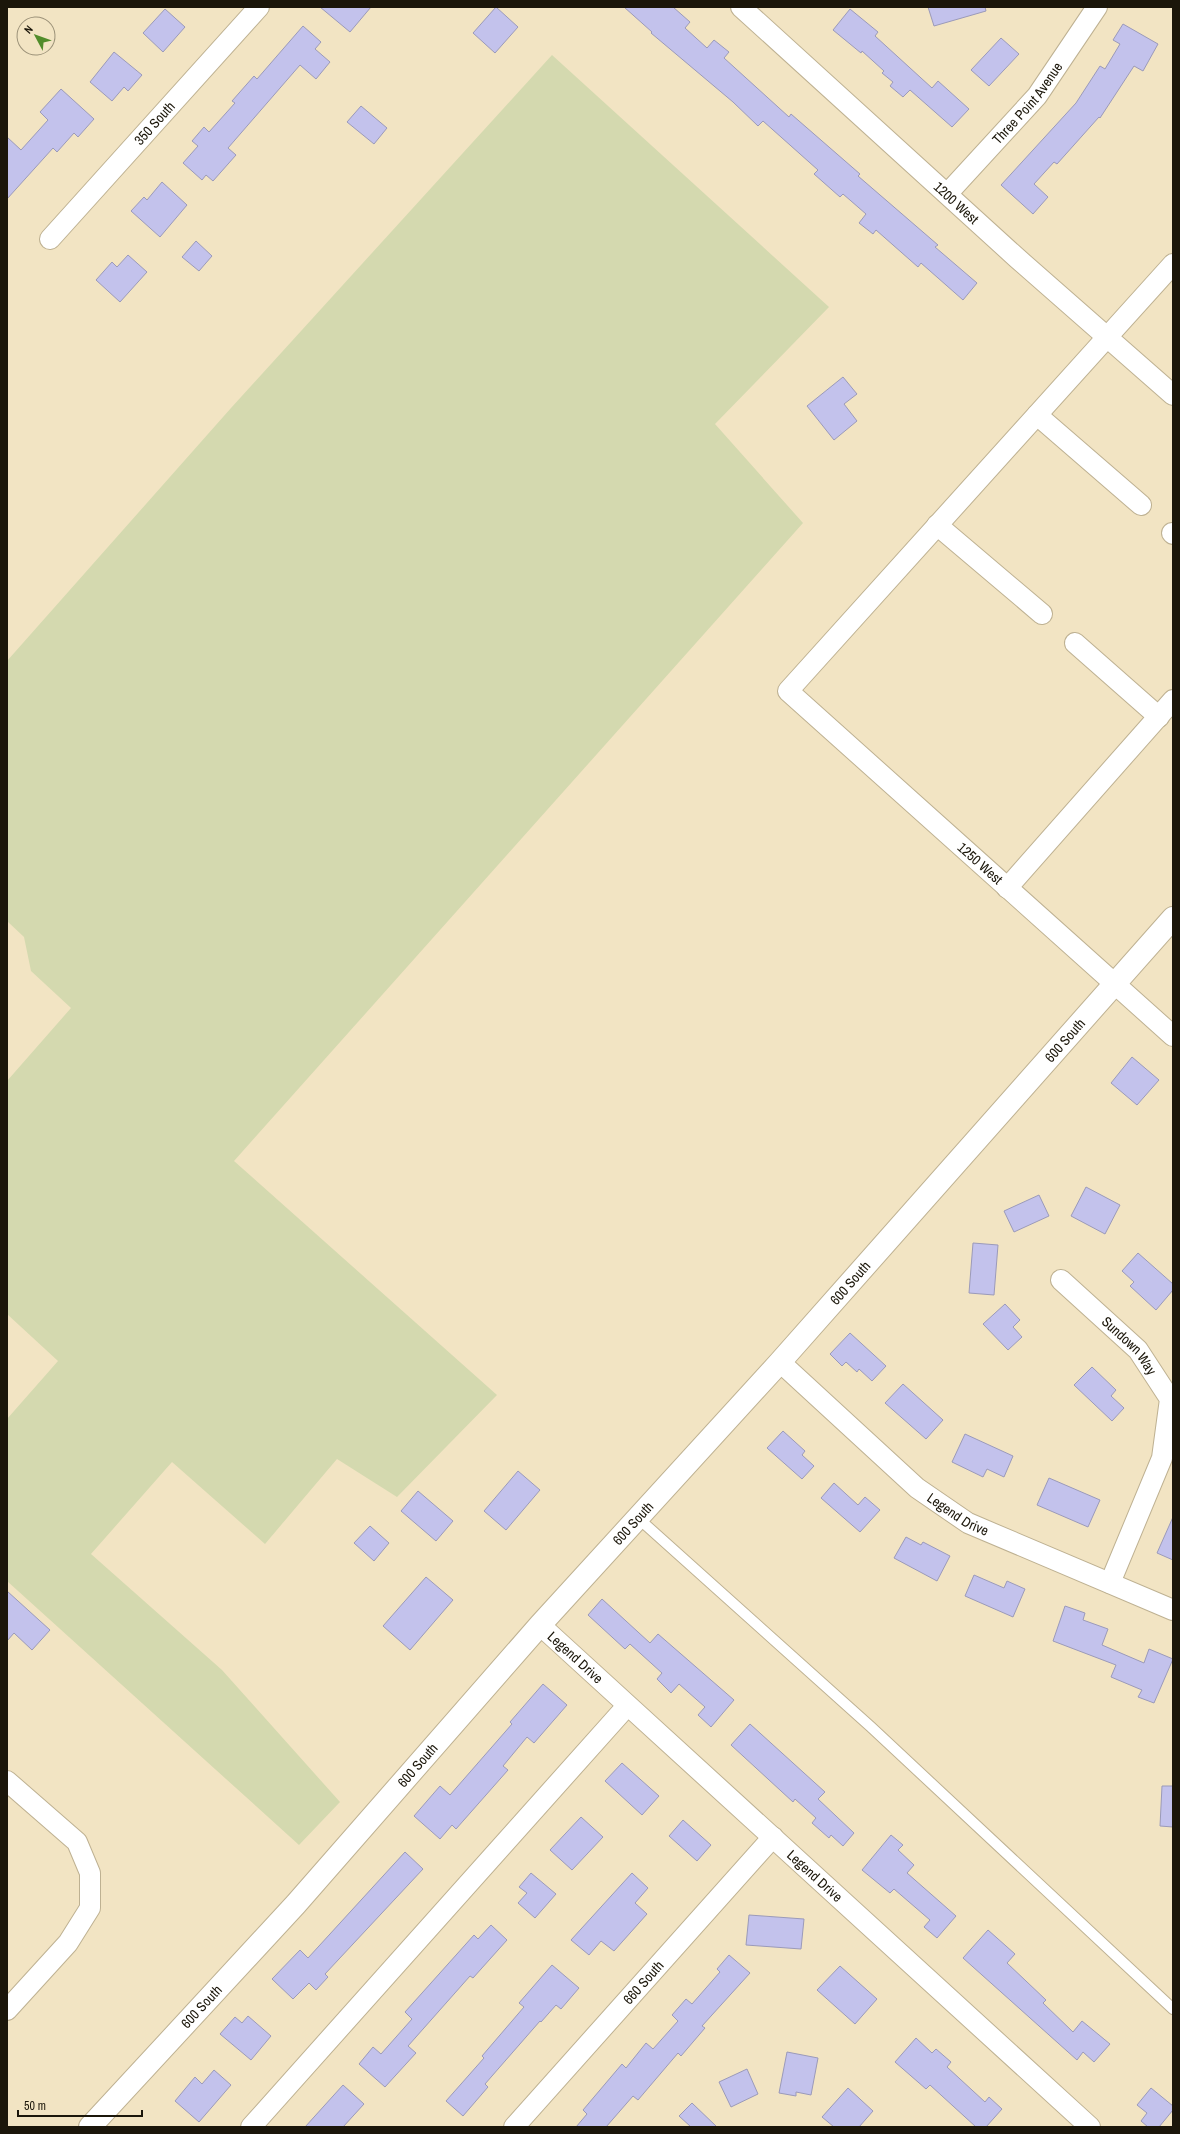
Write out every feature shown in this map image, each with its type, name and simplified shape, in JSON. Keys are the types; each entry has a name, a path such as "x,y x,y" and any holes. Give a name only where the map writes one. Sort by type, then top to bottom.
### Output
{"main road":[{"name":"600 South","path":"90,2127 296,1904 540,1625 780,1362 1173,918"}],"street":[{"name":"350 South","path":"50,240 259,7"},
{"name":"1200 West","path":"742,7 1173,395"},
{"name":"Three Point Avenue","path":"948,193 1037,96 1096,7"},
{"path":"1042,614 937,525 1173,264"},
{"path":"1037,415 1141,505"},
{"name":"1250 West","path":"937,525 788,691 1006,888 1173,1036"},
{"path":"1075,643 1158,716"},
{"path":"1006,888 1173,700"},
{"name":"Sundown Way","path":"1061,1280 1138,1350 1170,1399 1162,1458 1110,1583"},
{"name":"Legend Drive","path":"780,1362 917,1488 968,1523 1173,1610"},
{"name":"Legend Drive","path":"540,1625 1090,2127"},
{"path":"251,2127 627,1706"},
{"path":"7,1781 77,1842 90,1873 90,1908 68,1943 7,2010"},
{"name":"660 South","path":"514,2127 773,1837"}],"lane":[{"path":"638,1518 871,1727 1173,2009"}],"green space":[{"path":"552,55 829,307 715,424 803,523 234,1161 497,1395 397,1497 337,1459 265,1544 172,1462 91,1554 222,1670 340,1802 299,1845 7,1581 7,1419 58,1361 7,1314 7,1081 71,1008 31,971 24,937 7,921 7,661 231,408"}],"building":[{"path":"320,7 371,7 350,32"},
{"path":"496,7 518,27 495,53 473,33"},
{"path":"624,7 673,7 690,22 685,28 707,48 714,40 729,52 724,58 789,117 791,114 860,174 858,176 938,245 935,247 977,283 963,300 921,263 918,267 876,230 873,234 859,223 866,214 843,194 840,197 814,174 818,170 763,121 758,126 733,102 651,33 652,32"},
{"path":"928,7 985,7 986,11 934,26"},
{"path":"165,9 185,27 163,52 143,33"},
{"path":"850,9 878,32 875,36 932,88 938,81 969,109 952,127 910,90 903,97 890,86 893,82 882,73 884,71 862,51 861,53 833,30"},
{"path":"1123,24 1158,44 1143,71 1134,66 1100,118 1099,117 1057,164 1054,162 1034,184 1048,197 1033,214 1001,185 1076,103 1100,66 1105,69 1120,44 1113,40"},
{"path":"303,26 321,42 315,49 330,62 316,79 300,65 228,148 236,155 213,181 206,175 202,180 183,163 198,146 192,141 204,127 209,132 235,103 232,101 254,76 257,79"},
{"path":"1001,38 1019,54 989,86 971,70"},
{"path":"114,52 142,75 128,91 124,87 112,101 90,82"},
{"path":"61,89 94,119 78,137 74,133 57,152 53,148 7,199 7,137 21,150 48,120 40,112"},
{"path":"361,106 387,128 374,144 347,122"},
{"path":"162,182 187,205 160,237 131,211 144,197 147,200"},
{"path":"196,241 212,256 199,271 182,257"},
{"path":"128,255 147,272 120,302 96,280 112,262 117,267"},
{"path":"843,377 857,394 844,404 857,421 834,440 807,406"},
{"path":"1132,1057 1159,1080 1137,1105 1111,1083"},
{"path":"1086,1187 1120,1205 1105,1234 1071,1216"},
{"path":"1039,1195 1049,1216 1014,1232 1004,1211"},
{"path":"973,1243 998,1245 994,1295 969,1293"},
{"path":"1138,1253 1173,1284 1173,1290 1156,1310 1130,1286 1134,1282 1122,1271"},
{"path":"1005,1304 1020,1320 1013,1327 1022,1337 1008,1350 983,1324"},
{"path":"850,1333 886,1366 872,1381 859,1369 857,1372 846,1362 842,1366 830,1354"},
{"path":"1092,1367 1116,1390 1111,1396 1124,1408 1112,1421 1074,1385"},
{"path":"903,1384 943,1420 926,1439 885,1403"},
{"path":"783,1431 805,1451 802,1455 814,1466 802,1479 767,1448"},
{"path":"965,1434 1013,1456 1004,1477 987,1469 983,1477 952,1462"},
{"path":"518,1471 540,1490 506,1530 484,1511"},
{"path":"1049,1478 1100,1500 1088,1527 1037,1505"},
{"path":"834,1483 858,1505 865,1497 880,1510 860,1532 821,1498"},
{"path":"418,1491 453,1521 436,1541 401,1511"},
{"path":"1173,1517 1173,1560 1157,1553"},
{"path":"370,1526 389,1543 374,1561 354,1543"},
{"path":"906,1537 921,1545 923,1542 950,1556 937,1581 894,1558"},
{"path":"974,1575 1004,1588 1007,1581 1025,1589 1013,1617 965,1596"},
{"path":"426,1577 453,1600 410,1650 383,1626"},
{"path":"7,1591 50,1630 32,1650 14,1633 7,1641"},
{"path":"602,1599 650,1643 658,1634 734,1700 711,1727 698,1715 705,1707 679,1684 671,1693 657,1679 662,1673 630,1644 625,1649 588,1615"},
{"path":"1065,1606 1085,1613 1083,1620 1108,1629 1102,1645 1144,1663 1149,1649 1173,1659 1154,1703 1138,1697 1142,1690 1111,1677 1116,1665 1053,1641"},
{"path":"543,1684 567,1705 534,1743 527,1737 503,1766 508,1770 456,1829 452,1825 440,1839 414,1816 440,1786 450,1795 512,1724 510,1722"},
{"path":"750,1724 825,1792 818,1799 854,1833 843,1846 831,1835 829,1838 812,1823 816,1818 795,1799 793,1802 731,1745"},
{"path":"622,1763 659,1796 642,1815 605,1781"},
{"path":"1162,1786 1173,1786 1173,1827 1160,1826"},
{"path":"581,1817 603,1837 572,1870 550,1850"},
{"path":"683,1820 711,1845 697,1861 669,1836"},
{"path":"891,1835 903,1845 898,1850 914,1865 907,1873 956,1916 937,1938 924,1927 930,1920 894,1889 890,1893 862,1870"},
{"path":"405,1852 423,1869 325,1974 328,1977 316,1990 309,1983 293,1999 272,1979 300,1950 308,1958"},
{"path":"531,1873 556,1894 535,1918 518,1903 527,1893 519,1887"},
{"path":"632,1873 648,1888 635,1903 647,1914 614,1951 601,1941 589,1955 571,1940"},
{"path":"749,1915 804,1919 801,1949 746,1945"},
{"path":"491,1925 507,1940 473,1978 470,1976 408,2046 416,2053 385,2087 359,2064 373,2047 381,2054 412,2019 405,2012 474,1935 478,1939"},
{"path":"988,1930 1015,1954 1007,1963 1046,2000 1043,2003 1073,2032 1082,2021 1110,2044 1094,2062 1083,2052 1077,2060 963,1958"},
{"path":"729,1955 750,1973 702,2026 705,2028 681,2056 678,2053 638,2100 633,2096 606,2127 576,2127 587,2114 583,2110 622,2064 626,2068 646,2043 653,2049 678,2021 672,2015 686,1999 692,2004 720,1972 717,1969"},
{"path":"552,1965 579,1988 561,2009 556,2005 541,2022 540,2021 485,2084 488,2087 463,2116 446,2101 484,2058 482,2056 524,2007 519,2003"},
{"path":"840,1966 877,1999 855,2024 817,1990"},
{"path":"248,2016 271,2036 251,2060 220,2034 235,2017 242,2023"},
{"path":"916,2038 932,2053 936,2049 951,2062 947,2067 985,2102 989,2097 1002,2109 986,2127 976,2127 930,2085 926,2089 895,2062"},
{"path":"787,2052 818,2058 811,2095 796,2092 796,2096 779,2093"},
{"path":"747,2069 758,2094 731,2107 719,2082"},
{"path":"214,2070 231,2085 199,2122 175,2101 195,2077 202,2084"},
{"path":"343,2085 364,2104 343,2127 305,2127"},
{"path":"848,2088 873,2111 859,2127 834,2127 822,2117"},
{"path":"1151,2088 1173,2106 1173,2110 1159,2127 1148,2127 1141,2121 1147,2113 1137,2105"},
{"path":"692,2103 717,2127 691,2127 679,2116"}]}
